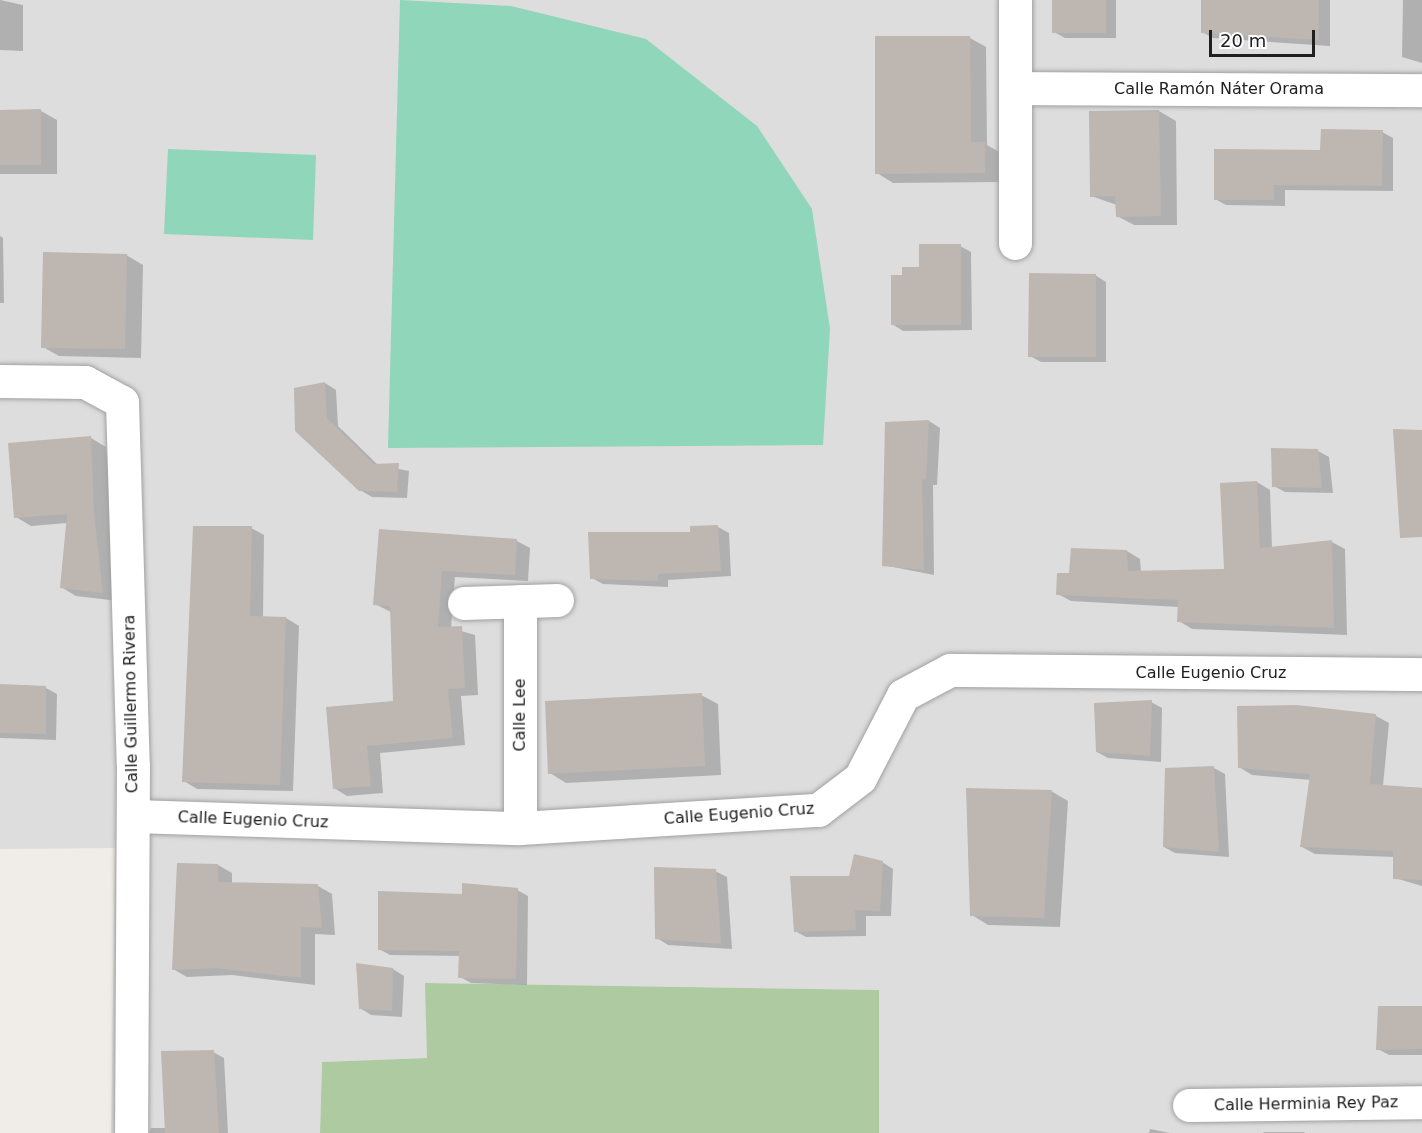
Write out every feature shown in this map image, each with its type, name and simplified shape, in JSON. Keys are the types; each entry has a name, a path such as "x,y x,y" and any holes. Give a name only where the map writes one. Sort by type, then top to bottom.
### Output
{"street":[{"path":"1014,0 1015,243"},
{"name":"Calle Ramón Náter Orama","path":"1016,88 1422,90"},
{"name":"Calle Guillermo Rivera","path":"0,381 85,382 122,402 133,816 131,1133"},
{"path":"464,603 557,600"},
{"name":"Calle Lee","path":"520,601 520,828"},
{"name":"Calle Eugenio Cruz","path":"133,816 520,828 818,810 860,778 903,695 950,670 1422,674"},
{"name":"Calle Herminia Rey Paz","path":"1189,1105 1422,1102"}],"shaded area":[{"path":"0,0 1422,0 1422,1133 879,1133 878,990 426,983 427,1058 322,1062 320,1133 111,1133 115,848 0,849"}],"green space":[{"path":"400,0 511,6 646,39 757,126 812,209 830,329 823,445 388,448"},
{"path":"168,149 316,155 313,240 164,234"},
{"path":"425,983 879,990 879,1133 320,1133 322,1062 427,1058"}],"building":[{"path":"1052,0 1106,0 1106,33 1052,33"},
{"path":"1201,0 1319,0 1319,40 1201,33"},
{"path":"875,36 970,36 971,142 985,142 985,173 875,174"},
{"path":"41,109 41,165 0,165 0,110"},
{"path":"1159,110 1161,216 1116,217 1115,196 1090,197 1089,111"},
{"path":"1321,129 1383,130 1382,186 1274,185 1274,200 1214,200 1214,149 1320,150"},
{"path":"919,244 961,244 961,325 891,325 891,275 902,275 902,267 919,267"},
{"path":"43,252 127,254 125,349 41,348"},
{"path":"1029,273 1096,274 1096,357 1028,357"},
{"path":"325,382 327,418 374,464 399,463 397,492 359,491 295,431 294,388"},
{"path":"929,420 926,480 922,479 924,570 882,566 885,422"},
{"path":"1393,429 1422,430 1422,537 1400,538"},
{"path":"91,436 94,512 103,593 60,588 67,514 14,518 8,443"},
{"path":"1271,448 1318,449 1322,488 1272,487"},
{"path":"1257,481 1260,548 1332,540 1334,628 1177,622 1178,600 1056,595 1057,573 1069,573 1071,548 1127,550 1128,571 1224,569 1220,483"},
{"path":"718,525 721,571 658,574 658,581 590,579 588,532 690,532 690,526"},
{"path":"193,526 252,526 250,616 286,617 280,785 182,782"},
{"path":"379,529 517,539 515,575 442,571 438,627 462,626 465,688 448,689 453,738 367,746 371,786 333,789 326,707 393,701 390,606 373,605"},
{"path":"0,684 46,686 46,734 0,733"},
{"path":"702,693 705,766 548,774 545,701"},
{"path":"1152,700 1150,756 1096,752 1094,703"},
{"path":"1297,705 1376,714 1370,784 1422,788 1422,880 1393,879 1393,851 1300,847 1310,774 1238,768 1237,706"},
{"path":"1214,766 1219,852 1163,847 1165,768"},
{"path":"966,788 1052,790 1044,918 970,916"},
{"path":"854,854 883,861 880,911 855,910 856,930 794,932 790,876 849,876"},
{"path":"177,863 218,864 218,882 318,884 322,928 301,927 301,978 217,968 172,970"},
{"path":"654,867 716,869 721,944 655,939"},
{"path":"462,883 518,888 516,979 458,978 459,951 378,950 378,891 462,894"},
{"path":"356,963 393,968 392,1011 359,1009"},
{"path":"1378,1006 1422,1006 1422,1049 1376,1050"},
{"path":"214,1050 219,1133 165,1133 161,1051"}]}
